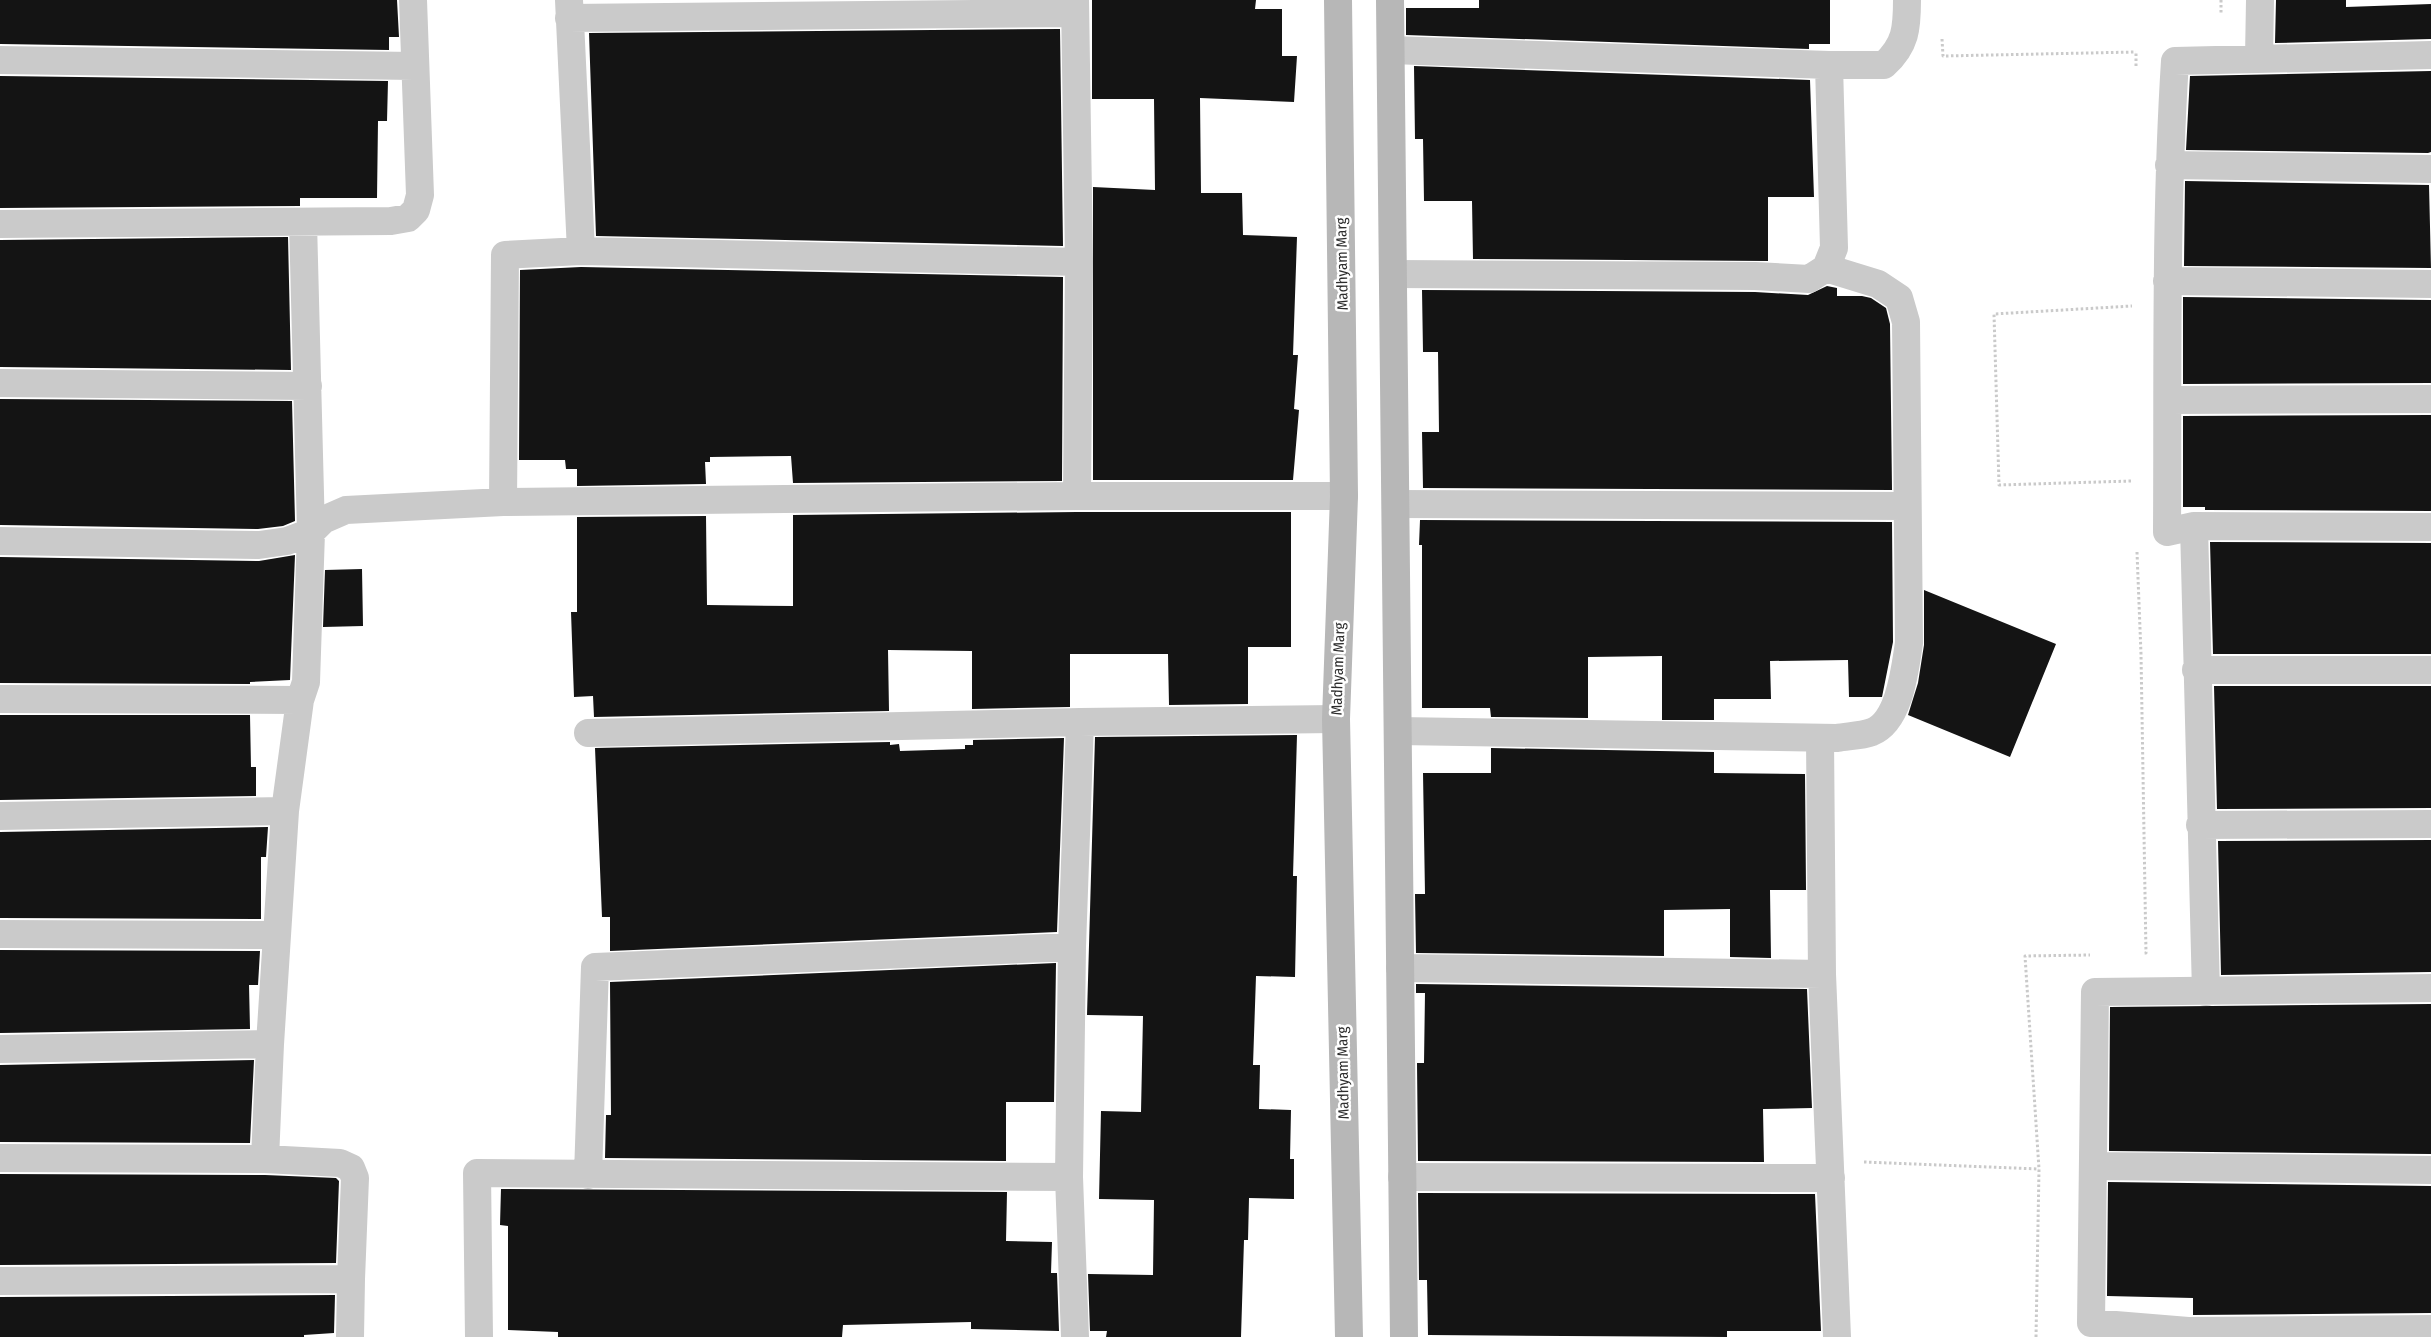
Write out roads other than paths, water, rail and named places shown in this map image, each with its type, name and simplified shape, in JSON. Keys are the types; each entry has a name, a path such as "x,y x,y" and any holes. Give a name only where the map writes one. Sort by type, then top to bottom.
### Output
{"street":[{"path":"0,224 391,222 408,218 416,210 420,195 413,0"},
{"name":"Madhyam Marg","path":"1338,0 1344,496 1336,720 1349,1337"},
{"path":"1390,0 1404,1337"},
{"path":"1391,50 1829,65 1884,65 1896,54 1907,28 1907,0"},
{"path":"2259,58 2260,0"},
{"path":"581,251 569,9 1075,6 1079,262 1077,496"},
{"path":"2431,55 2175,61 2169,165 2167,281 2167,532 2194,526 2431,527"},
{"path":"0,60 414,66"},
{"path":"1393,274 1745,276 1810,279 1826,268 1834,248 1829,65"},
{"path":"2169,165 2431,169"},
{"path":"265,1159 276,935 285,811 300,700 306,682 311,532 303,222"},
{"path":"503,502 505,256 581,251 1079,262"},
{"path":"1398,731 1838,738 1873,731 1890,715 1902,687 1908,643 1906,322 1898,298 1878,284 1826,268"},
{"path":"2167,281 2431,284"},
{"path":"0,383 308,386"},
{"path":"2168,400 2431,399"},
{"path":"0,541 259,545 287,541 311,532 323,520 346,510 503,502 1077,496 1344,496"},
{"path":"1396,504 1907,506"},
{"path":"2194,526 2196,670 2206,992"},
{"path":"2196,670 2431,670"},
{"path":"0,699 300,700"},
{"path":"588,733 1080,722 1336,720"},
{"path":"1075,1337 1069,1177 1072,947 1080,722"},
{"path":"1820,738 1822,974 1837,1337"},
{"path":"0,816 285,811"},
{"path":"2200,825 2431,824"},
{"path":"0,934 276,935"},
{"path":"588,1175 595,967 1072,947"},
{"path":"1400,968 1822,974"},
{"path":"2431,988 2095,992 2092,1323 2188,1334 2431,1329"},
{"path":"0,1049 270,1044"},
{"path":"0,1158 265,1159 340,1163 351,1168 355,1178 350,1337"},
{"path":"2094,1166 2431,1170"},
{"path":"479,1337 477,1173 1069,1177"},
{"path":"1402,1178 1831,1178"},
{"path":"0,1281 351,1279"}]}
